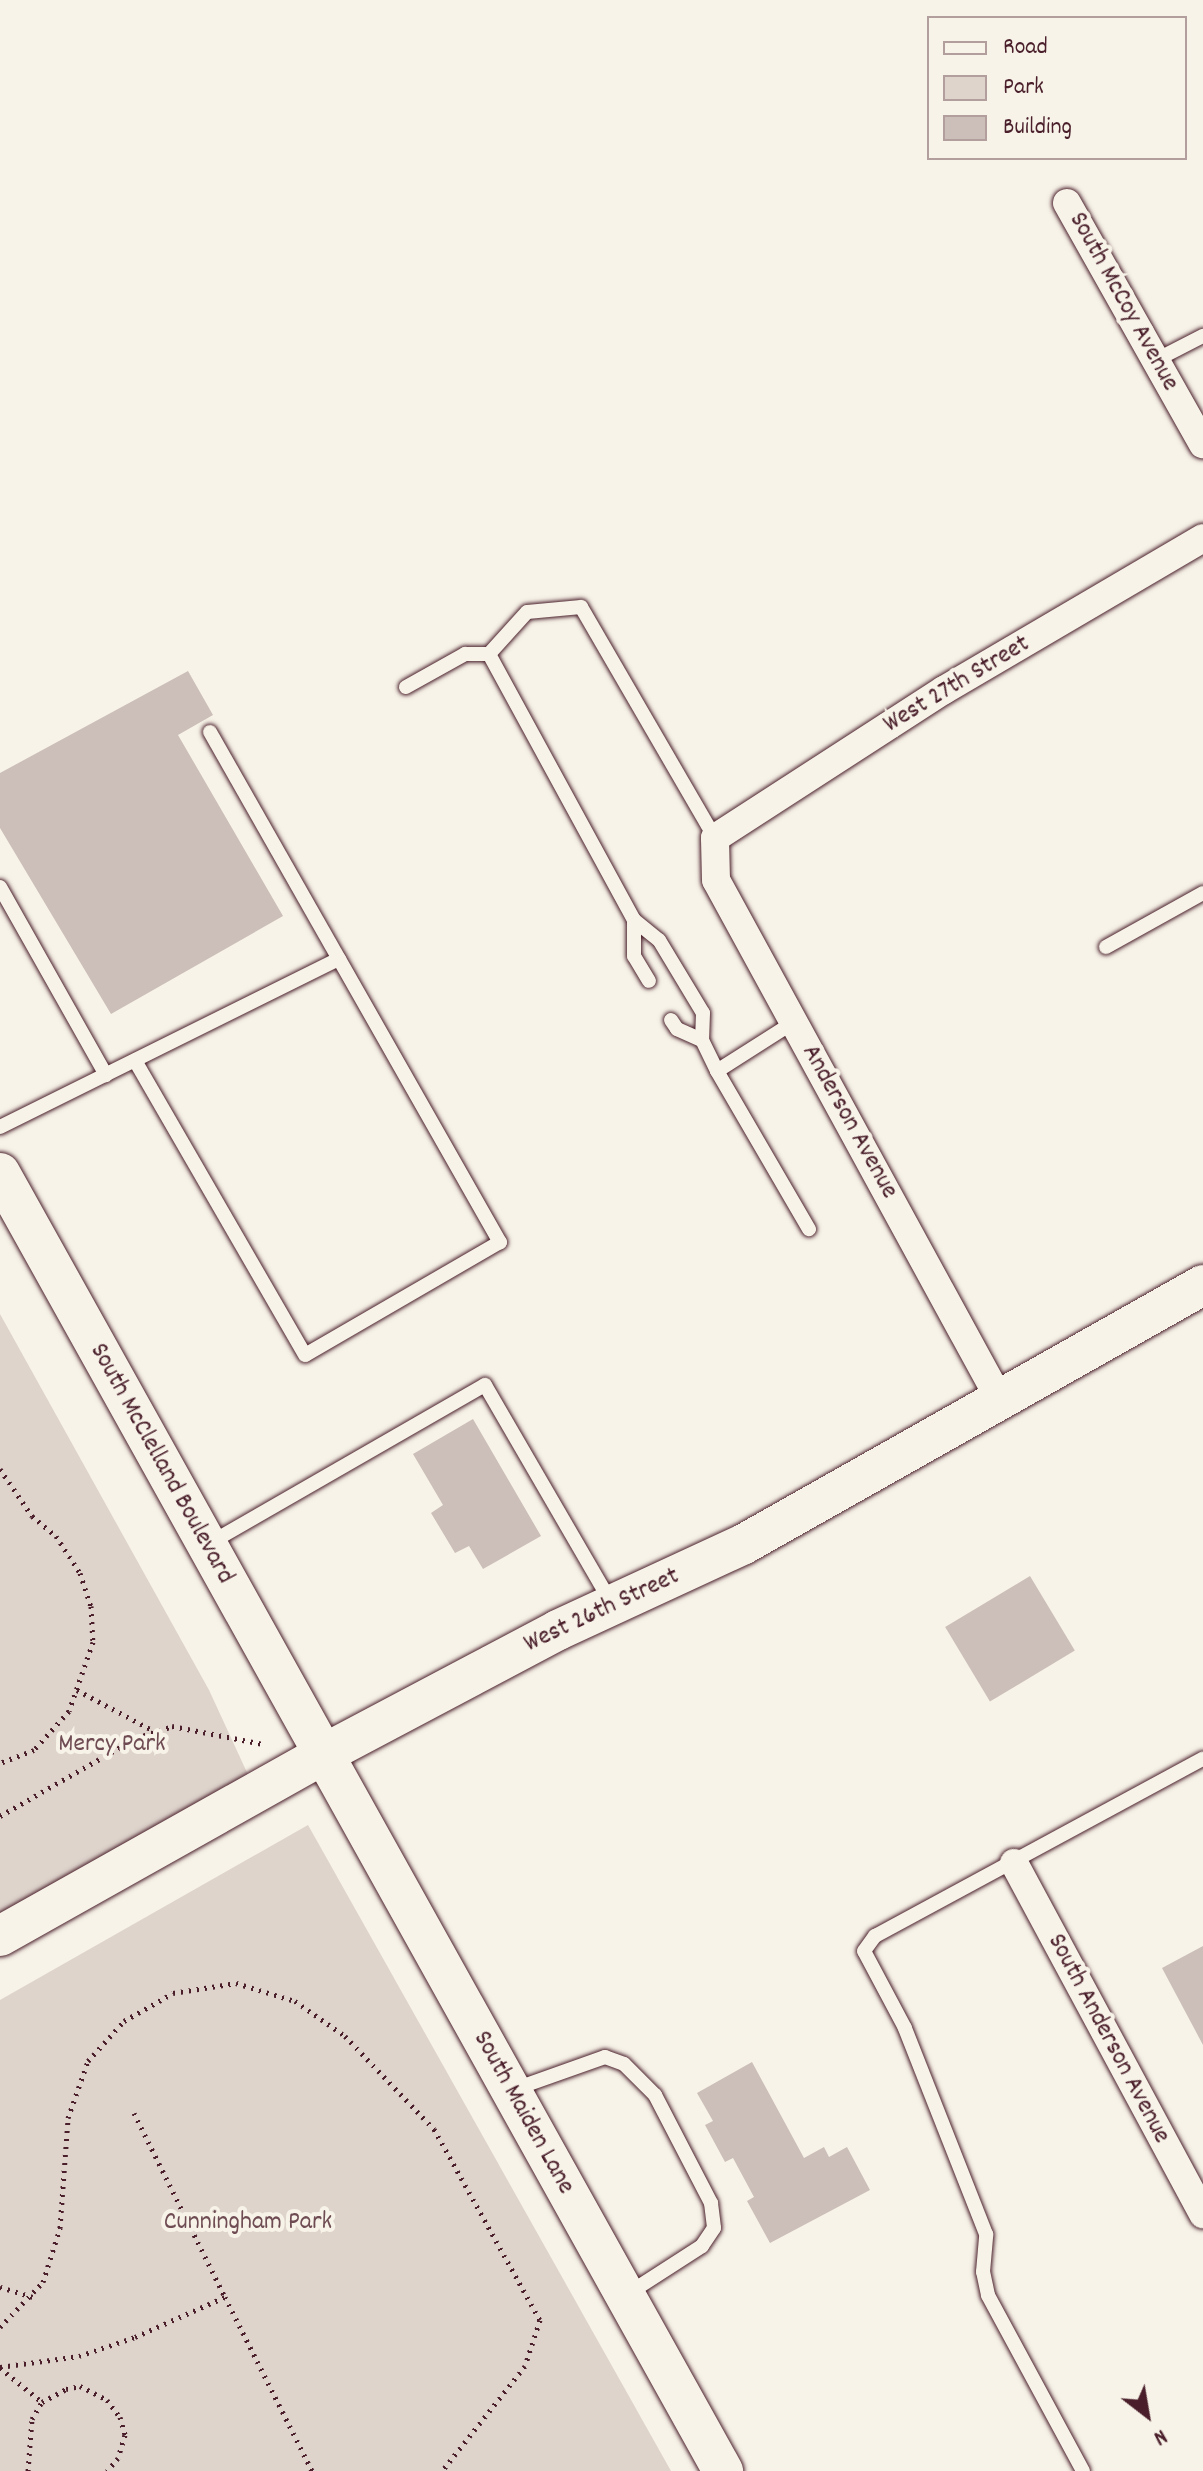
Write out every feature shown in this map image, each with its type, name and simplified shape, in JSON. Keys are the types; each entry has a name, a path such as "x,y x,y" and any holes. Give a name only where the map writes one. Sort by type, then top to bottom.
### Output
{"main road":[{"name":"South McClelland Boulevard","path":"0,1173 322,1755"},
{"name":"West 26th Street","path":"0,1936 322,1755 558,1630 744,1544 1203,1285"},
{"name":"South Maiden Lane","path":"322,1755 723,2471"}],"street":[{"name":"South McCoy Avenue","path":"1067,203 1203,444"},
{"name":"West 27th Street","path":"715,838 944,690 1203,538"},
{"name":"Anderson Avenue","path":"715,838 716,880 1000,1400"},
{"name":"South Anderson Avenue","path":"1014,1863 1203,2214"}],"lane":[{"path":"1156,360 1203,336"},
{"path":"406,687 465,654 489,654 527,612 581,607 715,838"},
{"path":"489,654 634,920 659,940 703,1013 702,1040 717,1071 809,1229"},
{"path":"135,1060 305,1355 500,1242 210,732"},
{"path":"0,887 106,1075"},
{"path":"1106,947 1203,893"},
{"path":"634,920 634,956 649,981"},
{"path":"0,1127 339,959"},
{"path":"671,1020 677,1029 702,1040"},
{"path":"717,1071 794,1022"},
{"path":"206,1545 485,1385 612,1605"},
{"path":"1083,2471 988,2295 983,2272 986,2234 905,2028 864,1951 875,1936 1203,1759"},
{"path":"511,2091 605,2057 624,2064 655,2095 711,2203 714,2228 702,2246 625,2296"}],"path":[{"path":"0,1469 32,1516 56,1536 84,1584 91,1606 93,1642 69,1711 34,1750 0,1763"},
{"path":"77,1690 155,1732"},
{"path":"0,1816 136,1738 172,1726 322,1755"},
{"path":"0,2327 33,2297 43,2282 60,2228 68,2118 88,2061 124,2021 173,1993 236,1983 295,2001 345,2036 434,2129 540,2320 525,2366 442,2471"},
{"path":"134,2113 312,2471"},
{"path":"0,2287 33,2297"},
{"path":"0,2367 79,2356 135,2337 225,2297"},
{"path":"0,2367 42,2402"},
{"path":"28,2471 32,2419 42,2402 66,2389 80,2386 107,2400 120,2417 125,2435 118,2458 107,2471"}],"green space":[{"name":"Mercy Park","path":"0,1314 209,1690 256,1792 0,1936"},
{"name":"Cunningham Park","path":"308,1825 671,2471 0,2471 0,2000"}],"building":[{"path":"188,671 213,715 178,735 283,916 111,1014 0,828 0,773"},
{"path":"473,1419 541,1536 483,1569 469,1546 455,1553 431,1513 443,1505 413,1454"},
{"path":"1030,1576 1075,1651 990,1702 945,1627"},
{"path":"1203,1946 1203,2045 1162,1968"},
{"path":"752,2062 804,2158 824,2147 829,2157 847,2147 870,2190 770,2243 747,2201 754,2197 733,2158 725,2162 705,2125 713,2121 697,2093"}]}
